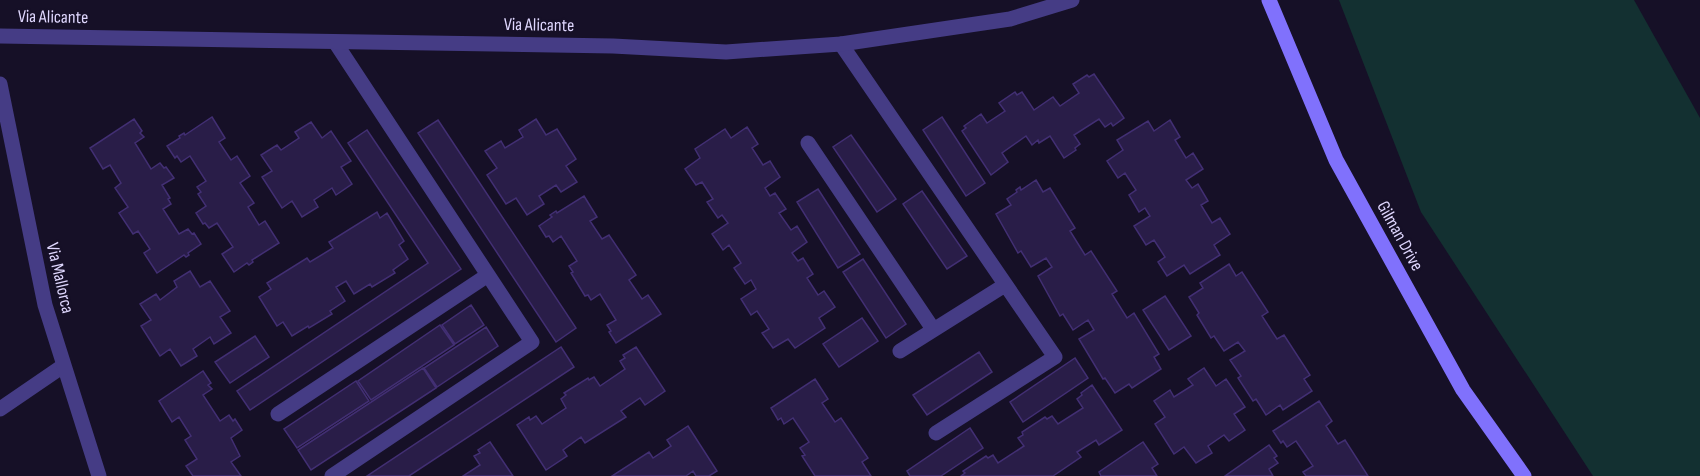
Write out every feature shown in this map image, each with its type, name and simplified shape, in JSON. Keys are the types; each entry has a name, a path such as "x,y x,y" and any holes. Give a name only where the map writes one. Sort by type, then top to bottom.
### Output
{"main road":[{"name":"Gilman Drive","path":"1269,0 1336,160 1463,390 1524,476"}],"street":[{"name":"Via Alicante","path":"0,36 613,46 726,52 841,44 1010,19 1072,0"},
{"path":"332,476 532,342 335,42"},
{"path":"841,44 1055,357 936,433"},
{"name":"Via Mallorca","path":"0,84 45,305 99,476"},
{"path":"808,143 933,329"},
{"path":"278,414 488,275"},
{"path":"900,351 1005,285"},
{"path":"0,409 63,366"}],"green space":[{"path":"1339,0 1634,0 1700,118 1700,476 1593,476 1421,212"}],"building":[{"path":"1094,74 1124,118 1113,126 1111,123 1105,127 1099,119 1074,135 1080,144 1075,148 1076,150 1064,158 1050,136 1032,145 1026,136 1002,153 1008,162 991,175 962,131 966,128 964,126 981,114 987,123 1005,111 999,103 1015,92 1017,95 1022,92 1034,110 1053,97 1060,106 1079,93 1073,84 1087,75 1089,77"},
{"path":"212,117 225,138 219,142 231,160 237,156 250,176 240,183 254,203 248,207 259,225 265,221 279,243 252,260 253,262 249,265 247,263 234,272 222,254 233,247 217,223 209,228 205,223 203,224 196,213 206,206 198,194 201,192 197,187 206,181 190,156 181,162 177,156 175,158 167,146 180,138 179,136 184,133 185,135"},
{"path":"942,117 985,183 966,196 923,130"},
{"path":"134,119 144,137 135,143 151,169 160,163 174,178 162,185 171,204 163,209 179,234 188,229 192,234 194,233 201,244 186,257 184,255 157,273 144,253 150,249 138,231 133,234 119,213 128,207 115,188 121,183 110,165 103,169 90,148"},
{"path":"536,119 546,135 557,129 576,159 566,166 577,182 561,192 556,185 539,196 544,204 527,215 516,198 506,204 487,175 497,168 485,151 501,141 505,148 523,137 519,130"},
{"path":"438,120 576,328 556,342 418,133"},
{"path":"1170,120 1180,137 1175,140 1186,158 1193,153 1203,169 1186,180 1192,188 1198,184 1208,201 1201,205 1212,223 1220,218 1230,234 1214,245 1220,255 1190,274 1184,265 1167,276 1158,262 1165,257 1154,240 1146,245 1134,226 1150,216 1145,208 1139,212 1129,195 1136,190 1125,173 1118,178 1107,161 1123,150 1117,140 1148,121 1154,131"},
{"path":"311,122 322,138 331,131 351,161 341,167 352,184 336,195 332,188 314,200 318,207 302,217 292,201 282,208 262,177 272,171 261,155 277,145 281,150 299,138 295,132"},
{"path":"747,127 758,144 752,148 763,165 770,161 780,177 765,188 770,196 775,193 786,209 779,213 791,230 797,226 807,242 792,253 798,261 803,258 813,274 807,278 818,295 824,291 835,307 819,318 825,328 795,348 788,339 773,348 762,333 769,329 757,311 751,315 741,299 756,289 751,280 745,284 734,268 741,263 729,245 723,250 712,234 728,223 722,215 718,218 707,202 713,199 702,182 696,185 685,169 700,158 695,149 725,129 731,138"},
{"path":"367,130 461,269 250,410 237,391 428,263 348,143"},
{"path":"851,135 896,199 877,212 833,147"},
{"path":"1036,180 1043,192 1050,188 1075,228 1070,231 1085,255 1091,251 1117,291 1112,294 1127,318 1134,313 1159,354 1154,357 1161,369 1132,388 1129,384 1115,393 1105,378 1103,379 1079,339 1094,330 1088,320 1073,330 1063,314 1060,316 1038,276 1052,267 1046,258 1031,267 1021,251 1018,253 996,214 1011,205 1007,199 1017,192 1016,190 1020,187 1021,190"},
{"path":"818,189 860,254 838,268 797,202"},
{"path":"922,191 967,256 947,269 903,204"},
{"path":"584,196 597,217 590,221 602,239 609,235 636,275 629,280 642,299 648,295 661,314 616,343 607,325 616,320 600,294 591,300 588,295 585,296 569,266 577,261 561,236 553,242 549,236 546,237 539,226 552,217 550,215 556,211 557,213"},
{"path":"377,212 380,218 387,213 404,241 399,245 408,259 393,270 395,273 372,287 370,284 354,294 346,281 336,287 345,301 330,311 332,314 309,328 308,326 292,336 283,322 277,326 259,297 271,289 267,283 307,258 310,262 333,248 329,242"},
{"path":"863,259 906,324 886,338 843,272"},
{"path":"1229,264 1236,276 1242,272 1268,312 1262,316 1277,339 1284,335 1310,375 1304,379 1312,391 1283,410 1280,405 1266,415 1256,399 1253,401 1238,378 1241,376 1230,360 1245,351 1238,342 1224,351 1214,336 1211,338 1189,297 1203,288 1200,283"},
{"path":"190,271 200,287 210,281 230,311 220,317 231,333 214,344 210,337 193,349 197,356 181,366 170,349 160,356 141,326 151,320 140,304 156,294 160,300 177,287 174,281"},
{"path":"1165,296 1191,336 1169,350 1143,310"},
{"path":"471,305 484,325 455,344 442,325"},
{"path":"862,318 878,341 839,367 823,344"},
{"path":"440,325 454,345 371,400 358,381"},
{"path":"486,327 498,346 437,387 424,368"},
{"path":"255,336 269,357 230,383 215,362"},
{"path":"561,347 574,367 409,476 367,476"},
{"path":"636,347 665,391 645,405 640,398 621,411 626,417 585,443 581,437 563,450 567,456 546,470 517,425 529,417 530,420 536,416 542,424 566,408 561,399 566,395 564,393 588,378 589,380 594,377 600,386 625,369 620,361 625,358 623,355"},
{"path":"979,352 992,372 927,415 913,395"},
{"path":"1075,358 1088,378 1023,422 1010,402"},
{"path":"423,368 436,388 311,470 298,450"},
{"path":"1204,368 1216,386 1226,379 1245,407 1234,414 1245,430 1229,441 1224,435 1208,446 1212,453 1196,463 1184,447 1174,454 1155,424 1165,417 1154,401 1170,390 1174,397 1193,385 1188,379"},
{"path":"203,371 212,389 203,395 220,421 229,415 233,421 235,419 242,430 231,438 240,456 231,462 241,476 193,476 186,466 197,459 185,440 191,436 179,417 172,422 159,401"},
{"path":"815,379 828,399 822,403 835,422 841,418 868,458 862,462 871,476 815,476 802,456 805,455 800,448 809,442 793,418 784,424 781,418 778,420 771,408"},
{"path":"356,381 369,401 297,448 284,429"},
{"path":"1092,385 1122,430 1099,445 1096,440 1077,452 1081,457 1053,476 961,476 965,473 963,471 986,456 988,458 993,455 998,463 1024,446 1018,438 1023,435 1022,432 1045,417 1047,419 1052,416 1058,424 1083,408 1077,399"},
{"path":"1319,401 1332,421 1326,426 1338,444 1345,440 1368,476 1306,476 1303,472 1313,466 1296,441 1287,447 1283,441 1281,443 1273,431"},
{"path":"688,426 717,471 709,476 696,476 693,471 686,476 612,476 649,452 653,458 671,446 667,440"},
{"path":"970,428 983,448 941,476 910,476 907,471"},
{"path":"490,442 513,476 463,476 480,465 474,456 480,453 478,450"},
{"path":"1143,442 1158,464 1152,468 1157,476 1101,476 1099,472"},
{"path":"1269,445 1277,456 1274,458 1278,463 1269,469 1273,476 1225,476"}]}
